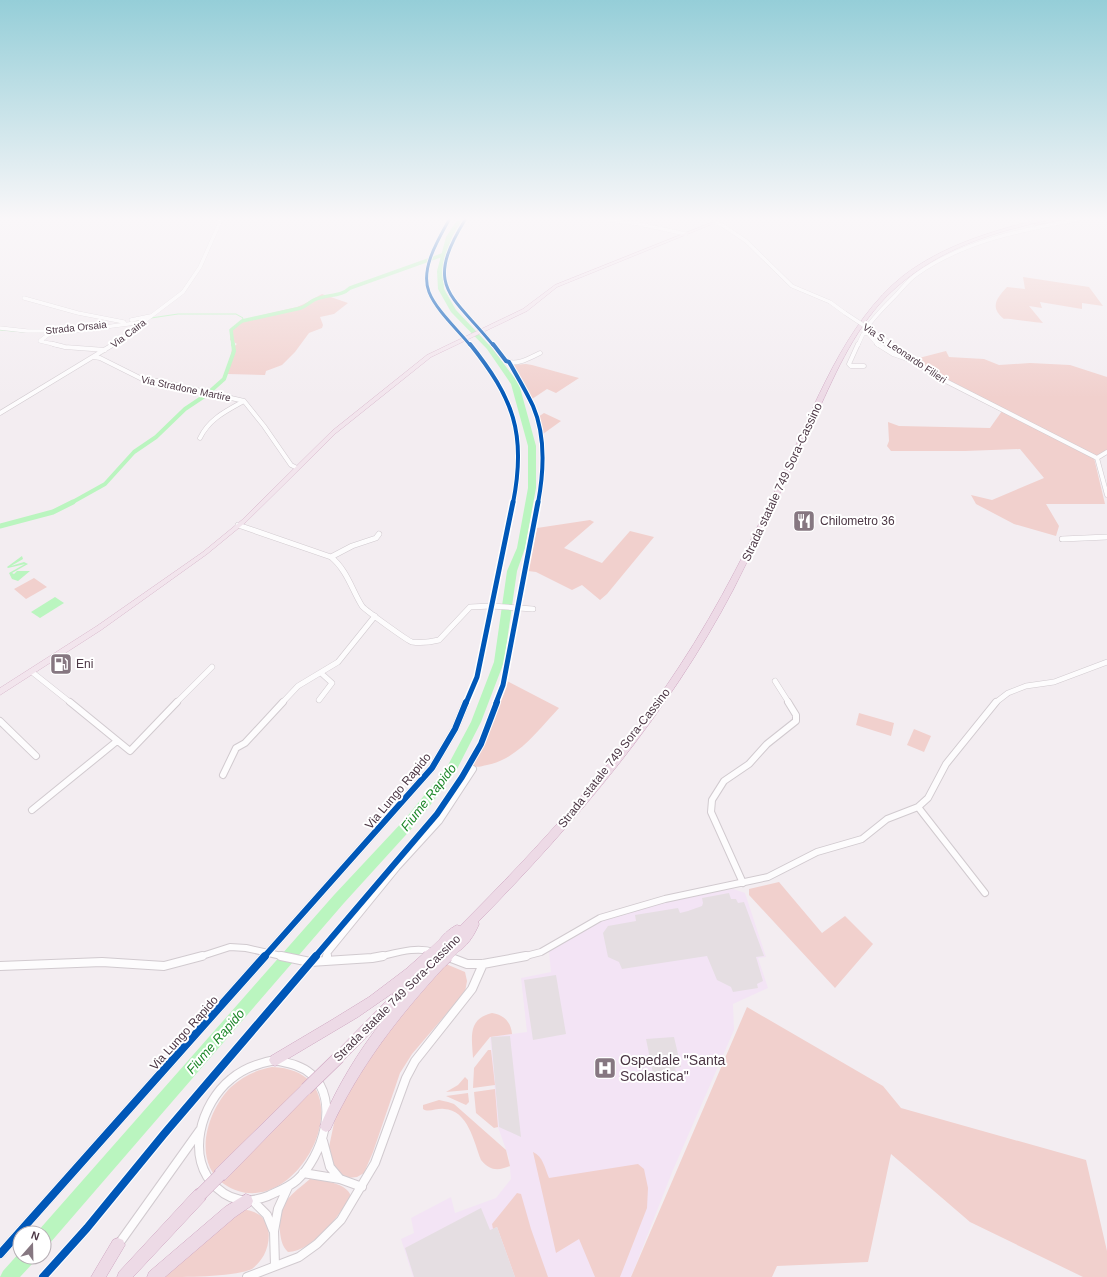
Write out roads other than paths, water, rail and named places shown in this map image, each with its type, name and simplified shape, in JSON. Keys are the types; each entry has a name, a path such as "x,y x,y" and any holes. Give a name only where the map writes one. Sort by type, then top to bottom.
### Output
{"highway":[{"name":"Strada statale 749 Sora-Cassino","path":"124,1277 200,1195 448,946 470,931 479,915 536,855 593,788 640,728 682,670 744,562 837,366 859,327 900,280"},
{"path":"275,1060 366,1007 404,978 434,960"},
{"path":"326,1126 337,1101 383,1029 404,1003 434,960"},
{"path":"154,1277 230,1212 250,1201"},
{"path":"98,1277 118,1245"}],"main road":[{"path":"0,692 109,622 205,553 238,526 334,432 423,361 433,354 524,310 556,286 572,280"}],"street":[{"name":"Via Caira","path":"0,414 106,350 183,292 193,280"},
{"name":"Via Lungo Rapido","path":"0,1254 272,954 432,768 455,729 477,677 516,488 518,463 517,437 513,414 493,374 432,299 427,285 427,280"},
{"name":"Via S. Leonardo Filieri","path":"786,280 792,286 803,292 825,299 934,375 1097,458"},
{"path":"911,280 883,307 868,324 865,330 883,349 913,361"},
{"path":"24,298 78,313 124,322"},
{"name":"Strada Orsaia","path":"0,328 27,331 50,331 124,322 152,316"},
{"path":"106,350 65,347 40,341 49,334 144,322"},
{"path":"480,332 506,361 522,361 540,353"},
{"path":"864,366 851,366 849,364 863,334 867,333"},
{"name":"Via Stradone Martire","path":"94,357 100,358 142,379 158,381 244,401 264,426 291,465 297,468"},
{"path":"200,438 202,433 218,415 244,401"},
{"path":"1107,452 1097,458 1107,495"},
{"path":"238,526 331,557 336,561 351,583 364,607 410,642 432,642 443,637 470,607 492,606 533,609"},
{"path":"331,557 352,546 376,538 379,534"},
{"path":"1062,539 1107,537"},
{"path":"223,775 236,748 245,743 298,686 338,662 375,616"},
{"path":"0,966 102,962 164,966 176,964 230,947 304,961 372,958 413,950 428,950 467,964 483,964 513,959 540,952 600,918 610,914 665,899 768,877 779,873 817,852 862,839 887,820 918,807 928,798 946,764 995,704 1016,689 1054,682 1107,662"},
{"path":"32,672 130,751 212,667"},
{"path":"319,700 332,684 321,673"},
{"path":"743,883 719,834 710,807 712,800 724,781 749,764 767,744 796,721 796,715 774,681"},
{"path":"0,721 36,756"},
{"path":"32,810 117,740"},
{"path":"326,961 326,953 398,867 440,820 473,769"},
{"path":"918,807 985,893"},
{"path":"247,1277 299,1257 317,1244 341,1220 375,1163 406,1078 415,1061 472,989 483,964"},
{"path":"250,1201 277,1193 304,1174 323,1141 327,1110 325,1096 320,1083 312,1073 301,1065 289,1061 275,1060 259,1062 228,1080 206,1111 200,1129 199,1150 202,1168 212,1184 226,1194 250,1201 267,1214 274,1231"},
{"path":"90,1277 118,1245 200,1129"},
{"path":"323,1141 330,1167 340,1180"},
{"path":"304,1174 340,1180 362,1187"},
{"path":"276,1266 274,1231 278,1208 288,1186"}],"waterway":[{"path":"233,345 231,330 242,321 301,308 319,298 342,293 350,288 373,280"},
{"name":"Fiume Rapido","path":"52,1228 339,899 410,822 451,770 476,722 499,662 512,571 521,548 532,488 532,446 515,384 489,348 453,311 441,289 440,280"},
{"path":"151,318 178,314 236,314 243,318 242,321"},
{"path":"133,322 145,319"},
{"path":"0,330 24,332"},
{"path":"71,503 105,484 134,452 156,437 185,409 206,395 224,379 234,351 233,344"},
{"path":"0,526 53,512 71,503"},
{"name":"Fiume Rapido","path":"9,1277 20,1265"}],"place":[{"name":"Chilometro 36","path":"804,521"},
{"name":"Eni","path":"61,664"},
{"name":"Ospedale \"Santa Scolastica\"","path":"605,1068"}]}
